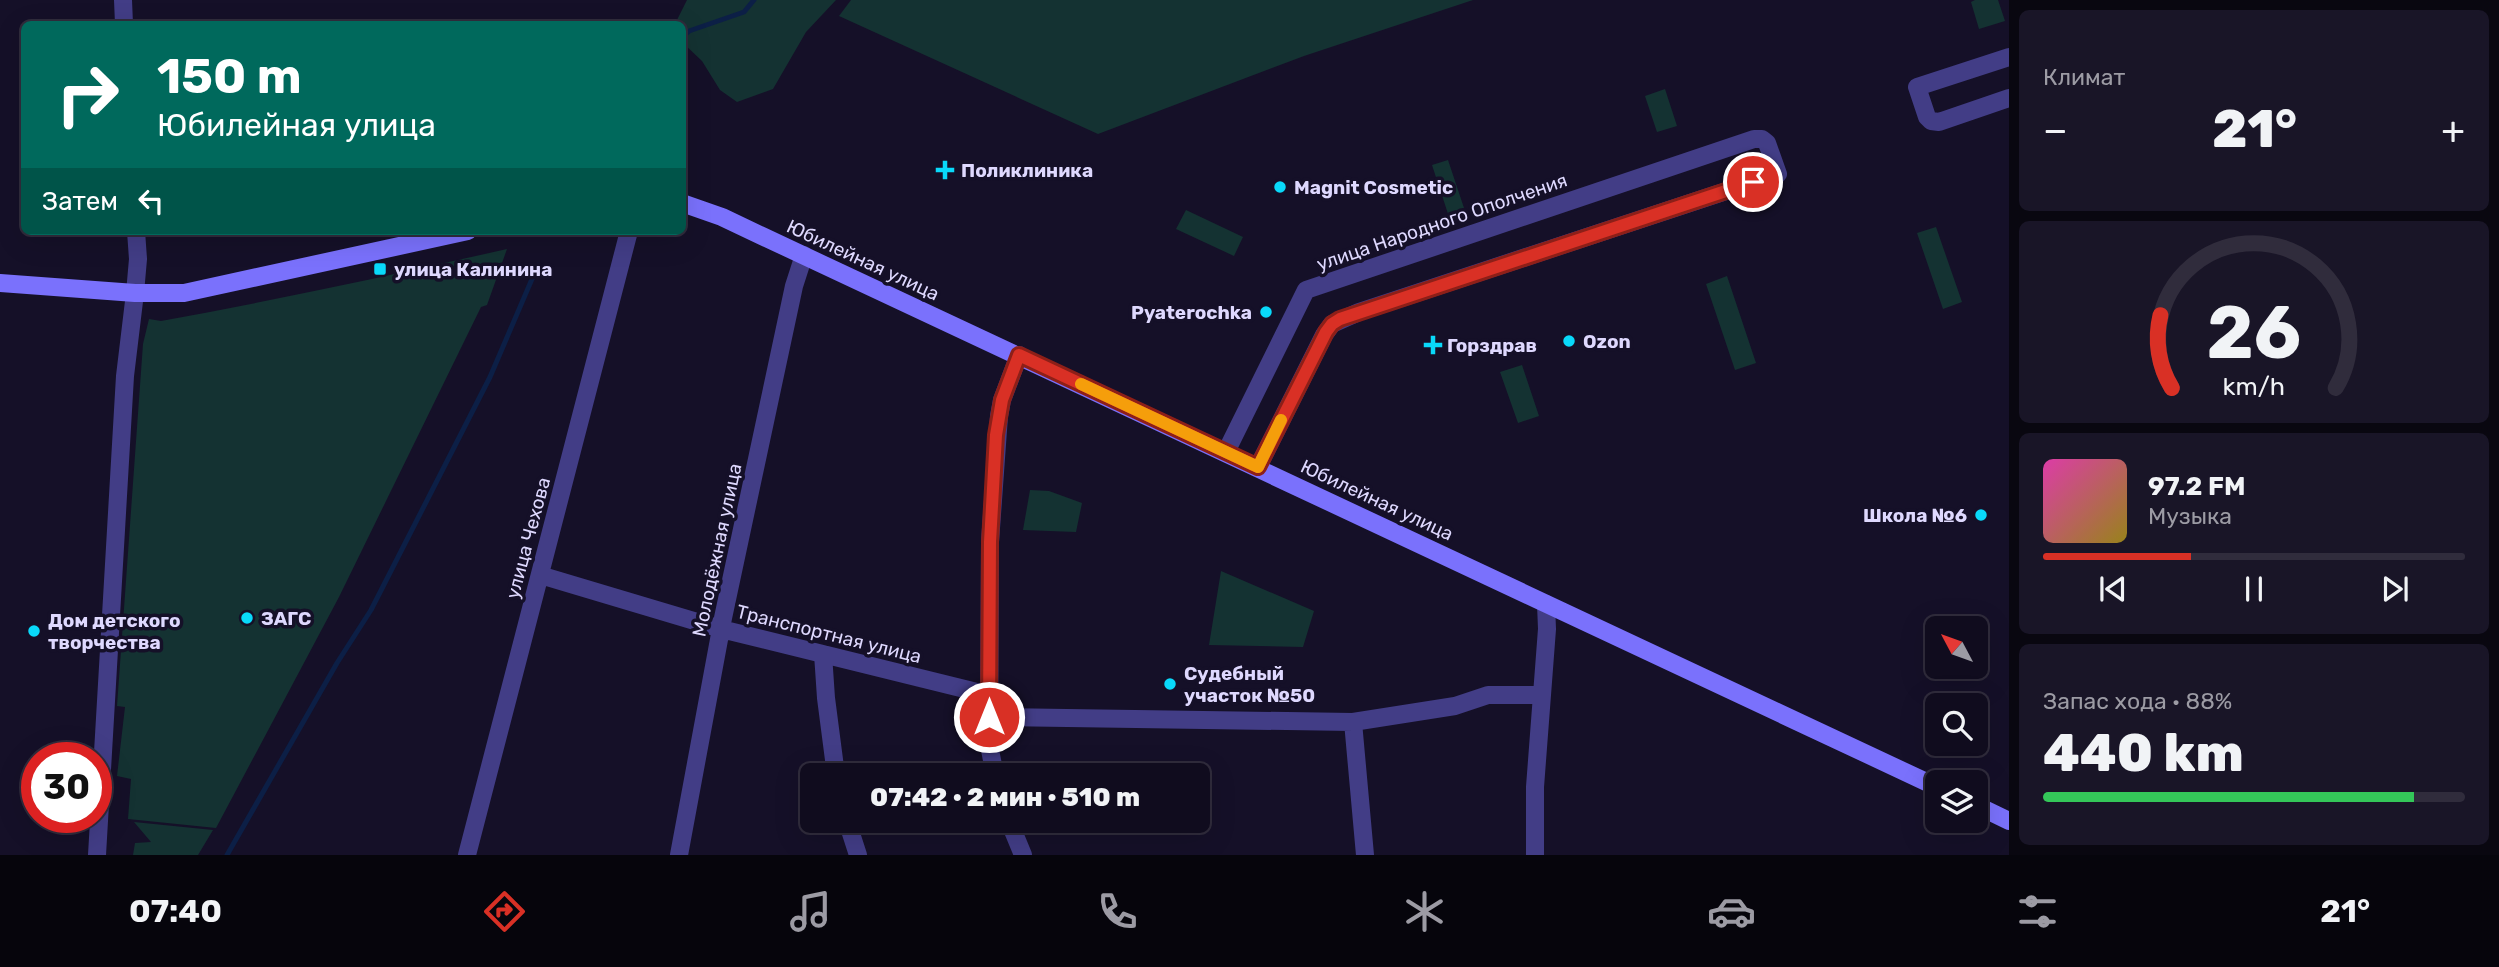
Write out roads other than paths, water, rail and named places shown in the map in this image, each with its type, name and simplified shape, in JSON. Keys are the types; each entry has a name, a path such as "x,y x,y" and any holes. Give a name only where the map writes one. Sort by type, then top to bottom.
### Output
{"main road":[{"name":"Юбилейная улица","path":"686,204 722,217 1019,355 1925,781"},
{"path":"0,283 135,293 184,293 450,235"},
{"path":"1988,811 2009,821"}],"street":[{"path":"123,0 124,21"},
{"path":"2009,57 1917,87 1927,117 1931,121 1939,122 2009,98"},
{"name":"улица Народного Ополчения","path":"1226,452 1306,290 1754,139 1762,139 1767,143 1778,174 1340,319 1332,324 1258,467"},
{"path":"97,855 124,388 137,276 136,235"},
{"name":"улица Чехова","path":"467,855 628,235"},
{"name":"Молодёжная улица","path":"679,855 722,629 794,286 804,255"},
{"path":"993,763 989,745 989,695 991,518 996,435 1002,400 1019,355"},
{"name":"Транспортная улица","path":"540,575 722,629 989,695"},
{"path":"1535,855 1535,787 1547,629 1546,604"},
{"path":"823,654 834,763"},
{"path":"989,717 1353,722 1455,706 1488,695 1542,695"},
{"path":"1353,722 1365,855"},
{"path":"851,833 858,855"},
{"path":"1014,833 1023,855"}],"waterway":[{"path":"686,34 744,12 754,0"},
{"path":"227,855 337,663 371,610 490,377 538,265"}],"place":[{"name":"Поликлиника","path":"945,170"},
{"name":"Magnit Cosmetic","path":"1280,187"},
{"name":"улица Калинина","path":"380,269"},
{"name":"Pyaterochka","path":"1266,312"},
{"name":"Ozon","path":"1569,341"},
{"name":"Горздрав","path":"1433,345"},
{"name":"Школа №6","path":"1981,515"},
{"name":"ЗАГС","path":"247,618"},
{"name":"Дом детского творчества","path":"34,631"},
{"name":"Судебный участок №50","path":"1170,684"}]}
